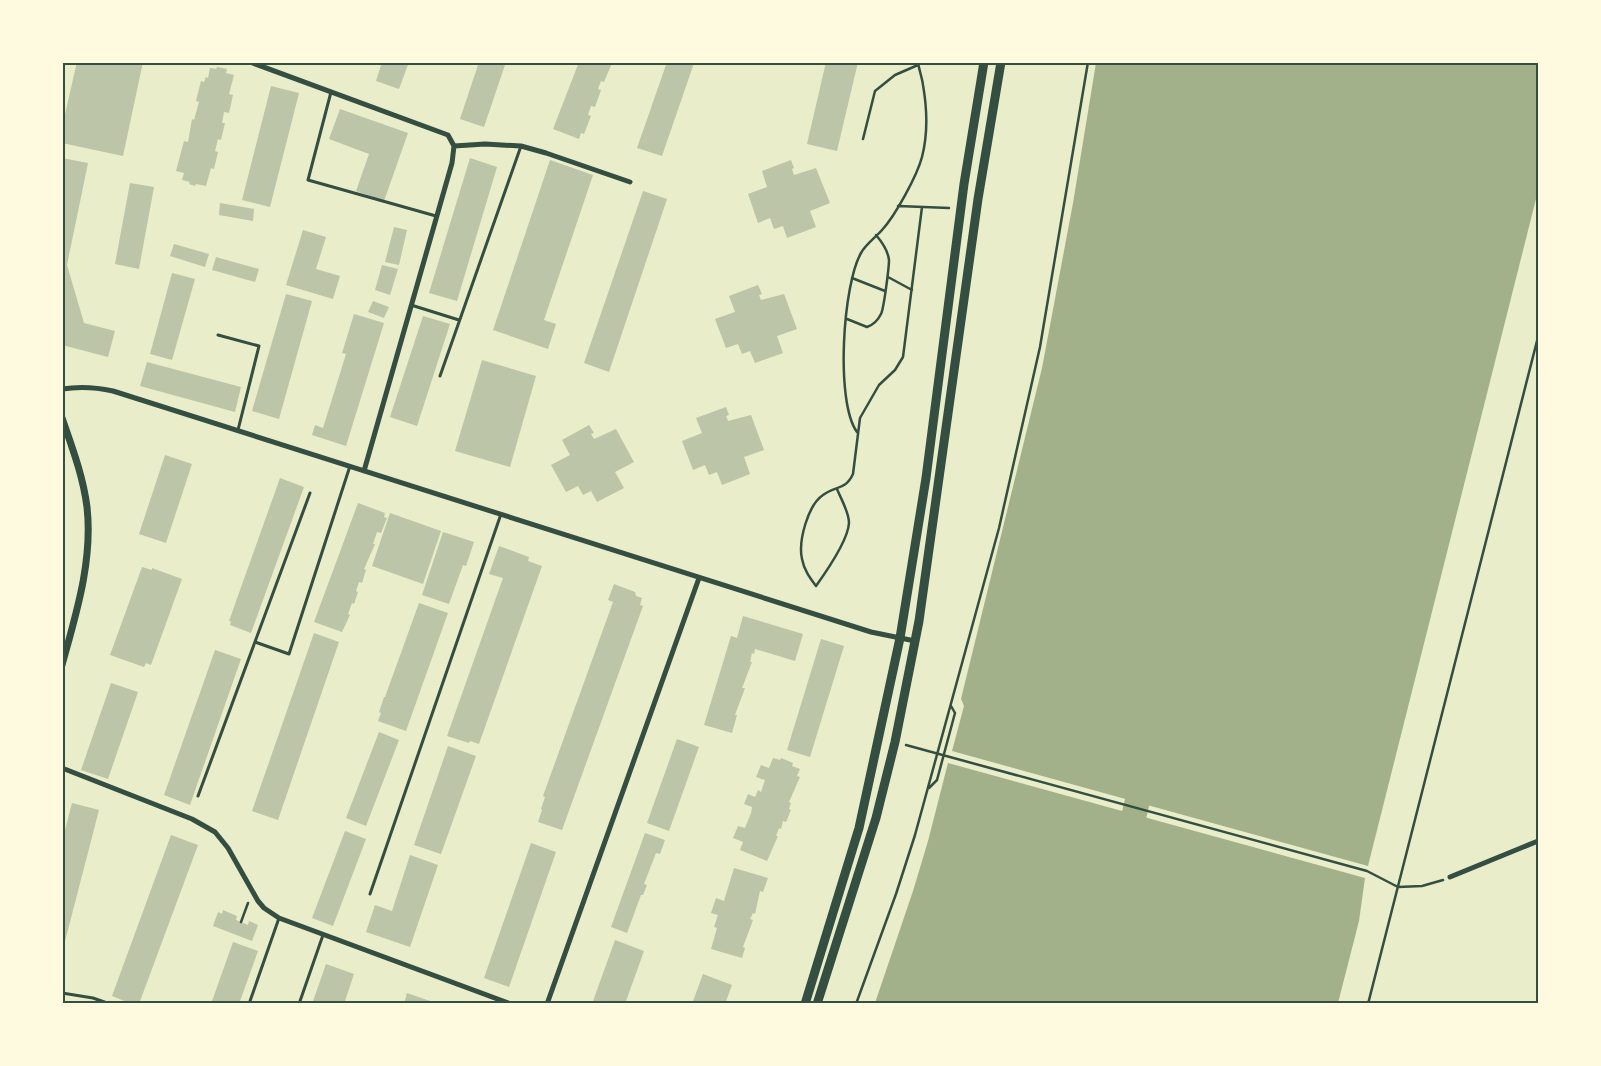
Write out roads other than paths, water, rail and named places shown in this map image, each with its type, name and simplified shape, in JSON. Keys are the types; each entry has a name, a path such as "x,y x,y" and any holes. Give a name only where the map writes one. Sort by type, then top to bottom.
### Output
{"main road":[{"path":"805,1004 859,828 900,638 920,515 964,184 984,62"},
{"path":"817,1004 876,818 895,742 919,620 978,199 1001,62"}],"street":[{"path":"250,62 448,135 454,146 452,163 364,471"},
{"path":"454,146 486,144 521,146 630,182"},
{"path":"62,389 82,386 105,389 871,632 915,640"},
{"path":"62,418 83,486 87,507 87,527 83,580 62,665"},
{"path":"547,1004 699,578"},
{"path":"62,768 192,819 215,832 228,848 252,892 264,908 280,918 510,1004"},
{"path":"1450,877 1538,841"}],"lane":[{"path":"331,92 308,180 437,216"},
{"path":"440,376 521,146"},
{"path":"412,305 459,320"},
{"path":"218,336 259,346 238,430"},
{"path":"255,642 289,654 350,466"},
{"path":"198,796 310,493"},
{"path":"370,894 500,514"},
{"path":"249,1004 280,918"},
{"path":"299,1004 323,935"},
{"path":"62,993 93,998 110,1004"}],"waterway":[{"path":"1126,848 1145,770"}]}
